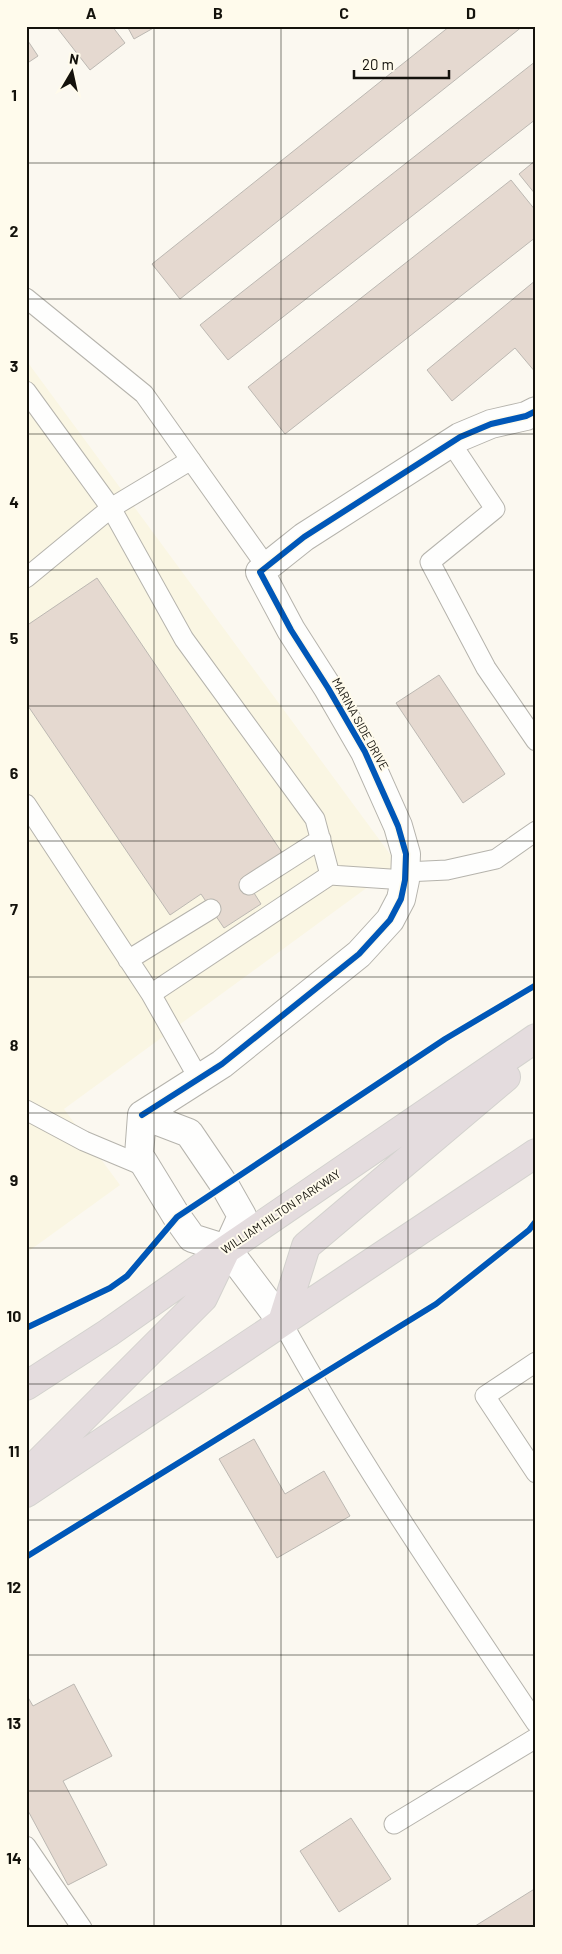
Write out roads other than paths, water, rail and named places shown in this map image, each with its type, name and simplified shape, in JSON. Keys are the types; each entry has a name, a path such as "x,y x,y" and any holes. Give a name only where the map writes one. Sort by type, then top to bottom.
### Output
{"highway":[{"name":"WILLIAM HILTON PARKWAY","path":"26,1386 108,1333 227,1249 536,1038"},
{"path":"282,1322 306,1246 536,1052"},
{"path":"26,1493 536,1153"},
{"path":"26,1475 203,1298 227,1249"}],"street":[{"path":"266,566 304,537 451,443 491,424 532,415"},
{"name":"MARINA SIDE DRIVE","path":"142,1115 222,1064 359,954 390,920 401,899 406,854 398,826 365,752 328,688 291,630 260,572 266,566"},
{"path":"227,1249 242,1216 225,1186 189,1133 142,1115 139,1155 192,1238 227,1249 282,1322"}],"lane":[{"path":"26,298 144,394 266,566"},
{"path":"26,391 111,508 184,639 315,819 330,875"},
{"path":"451,443 494,509 430,562 486,668 536,742"},
{"path":"26,578 111,508 191,460"},
{"path":"26,804 151,994 199,1079"},
{"path":"151,994 330,875 405,876 447,870 496,859 536,831"},
{"path":"249,886 321,840"},
{"path":"128,960 211,909"},
{"path":"26,1110 84,1141 146,1167"},
{"path":"282,1322 314,1380 415,1541 536,1723"},
{"path":"536,1362 485,1396 536,1473"},
{"path":"394,1824 536,1738"},
{"path":"26,1846 82,1928"}]}
